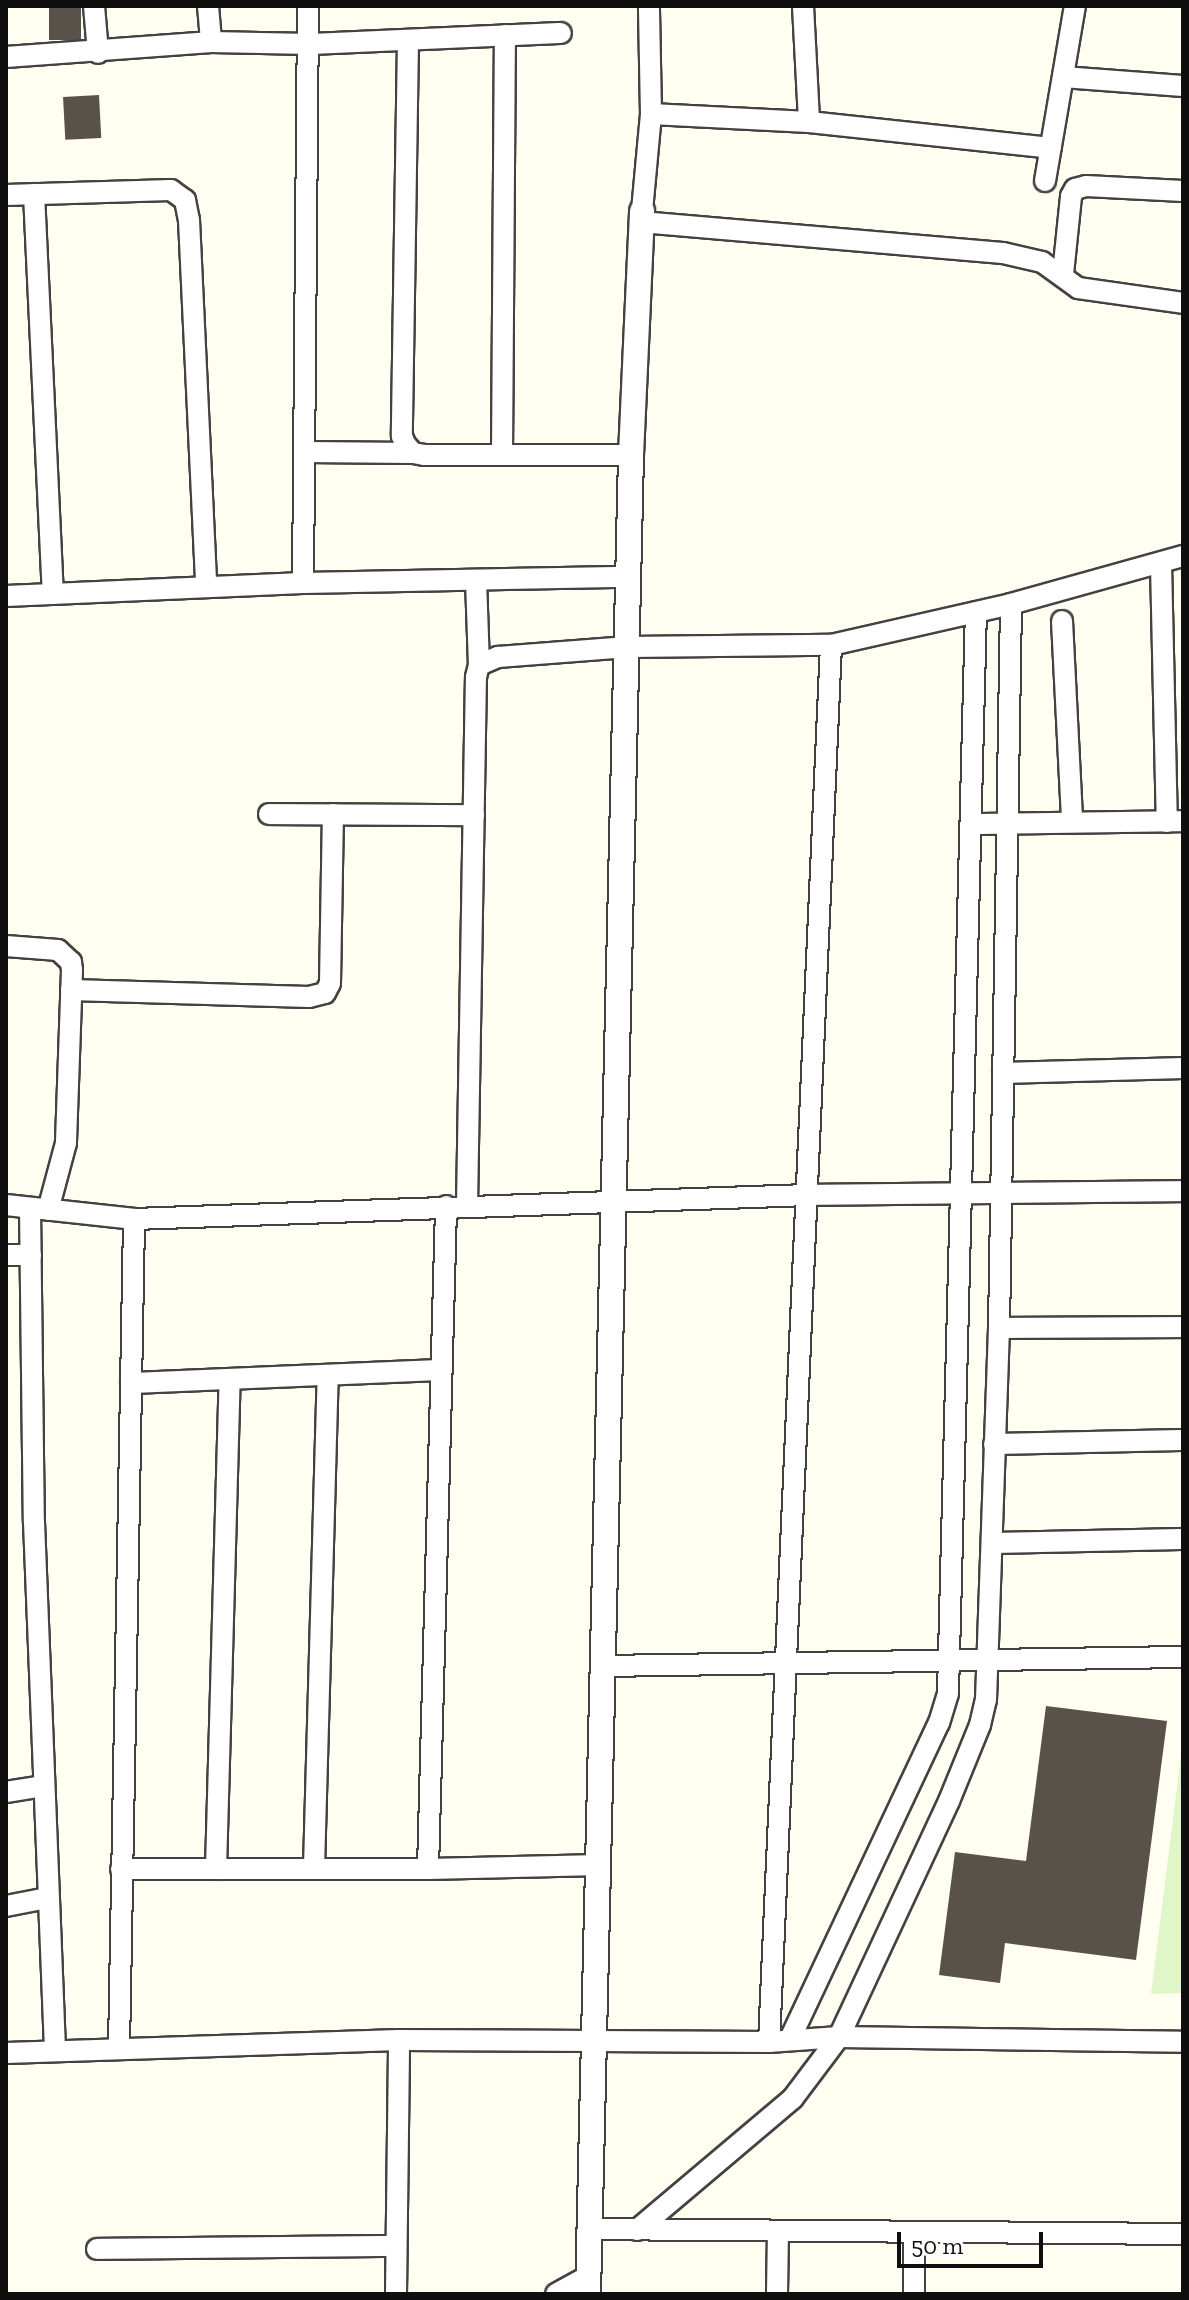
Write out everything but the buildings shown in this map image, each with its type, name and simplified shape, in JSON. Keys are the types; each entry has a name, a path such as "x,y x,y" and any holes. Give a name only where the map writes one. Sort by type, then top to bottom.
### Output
{"street":[{"path":"94,6 98,53"},
{"path":"208,6 211,42"},
{"path":"303,583 308,6"},
{"path":"556,2294 588,2285 631,455 641,216 651,114 649,6"},
{"path":"803,6 809,122"},
{"path":"1045,181 1075,6"},
{"path":"6,57 98,53 211,42 310,44 561,33"},
{"path":"502,455 505,35"},
{"path":"408,40 402,436 413,453"},
{"path":"1063,77 1183,86"},
{"path":"651,114 809,122 1051,148"},
{"path":"1063,274 1071,196 1075,189 1086,186 1183,191"},
{"path":"6,195 171,190 185,200 206,587"},
{"path":"34,194 53,594"},
{"path":"641,216 1003,253 1042,262 1063,274 1078,288 1183,303"},
{"path":"305,452 631,455"},
{"path":"479,665 498,657 628,647 831,645 1011,604 1183,556"},
{"path":"972,824 1175,821 1161,564"},
{"path":"6,596 303,583 629,577"},
{"path":"467,1206 476,677 479,665 476,580"},
{"path":"637,2230 793,2098 839,2037 970,1750 986,1700 999,1328 1011,604"},
{"path":"790,2039 939,1723 948,1693 976,612"},
{"path":"1062,621 1072,821"},
{"path":"769,2042 831,645"},
{"path":"269,814 474,815"},
{"path":"71,990 309,997 325,993 330,983 333,814"},
{"path":"6,946 65,954 71,962 66,1143 39,1209 31,1255 34,1522 55,2049"},
{"path":"1003,1073 1183,1068"},
{"path":"6,1205 134,1219 807,1195 1183,1191"},
{"path":"428,1869 446,1206"},
{"path":"119,2048 134,1219"},
{"path":"6,1255 31,1255"},
{"path":"999,1328 1183,1327"},
{"path":"131,1383 441,1370"},
{"path":"314,1867 328,1375"},
{"path":"216,1869 230,1379"},
{"path":"994,1444 1183,1440"},
{"path":"992,1543 1183,1539"},
{"path":"603,1666 1183,1657"},
{"path":"6,1792 43,1786"},
{"path":"121,1869 428,1869 600,1865"},
{"path":"6,1906 47,1898"},
{"path":"6,2053 399,2040 769,2042 839,2037 1183,2042"},
{"path":"396,2294 399,2040"},
{"path":"589,2229 1183,2234"},
{"path":"777,2294 778,2232"},
{"path":"914,2234 914,2294"},
{"path":"97,2249 396,2246"}],"green space":[{"path":"1183,1739 1183,1993 1151,1994"}]}
